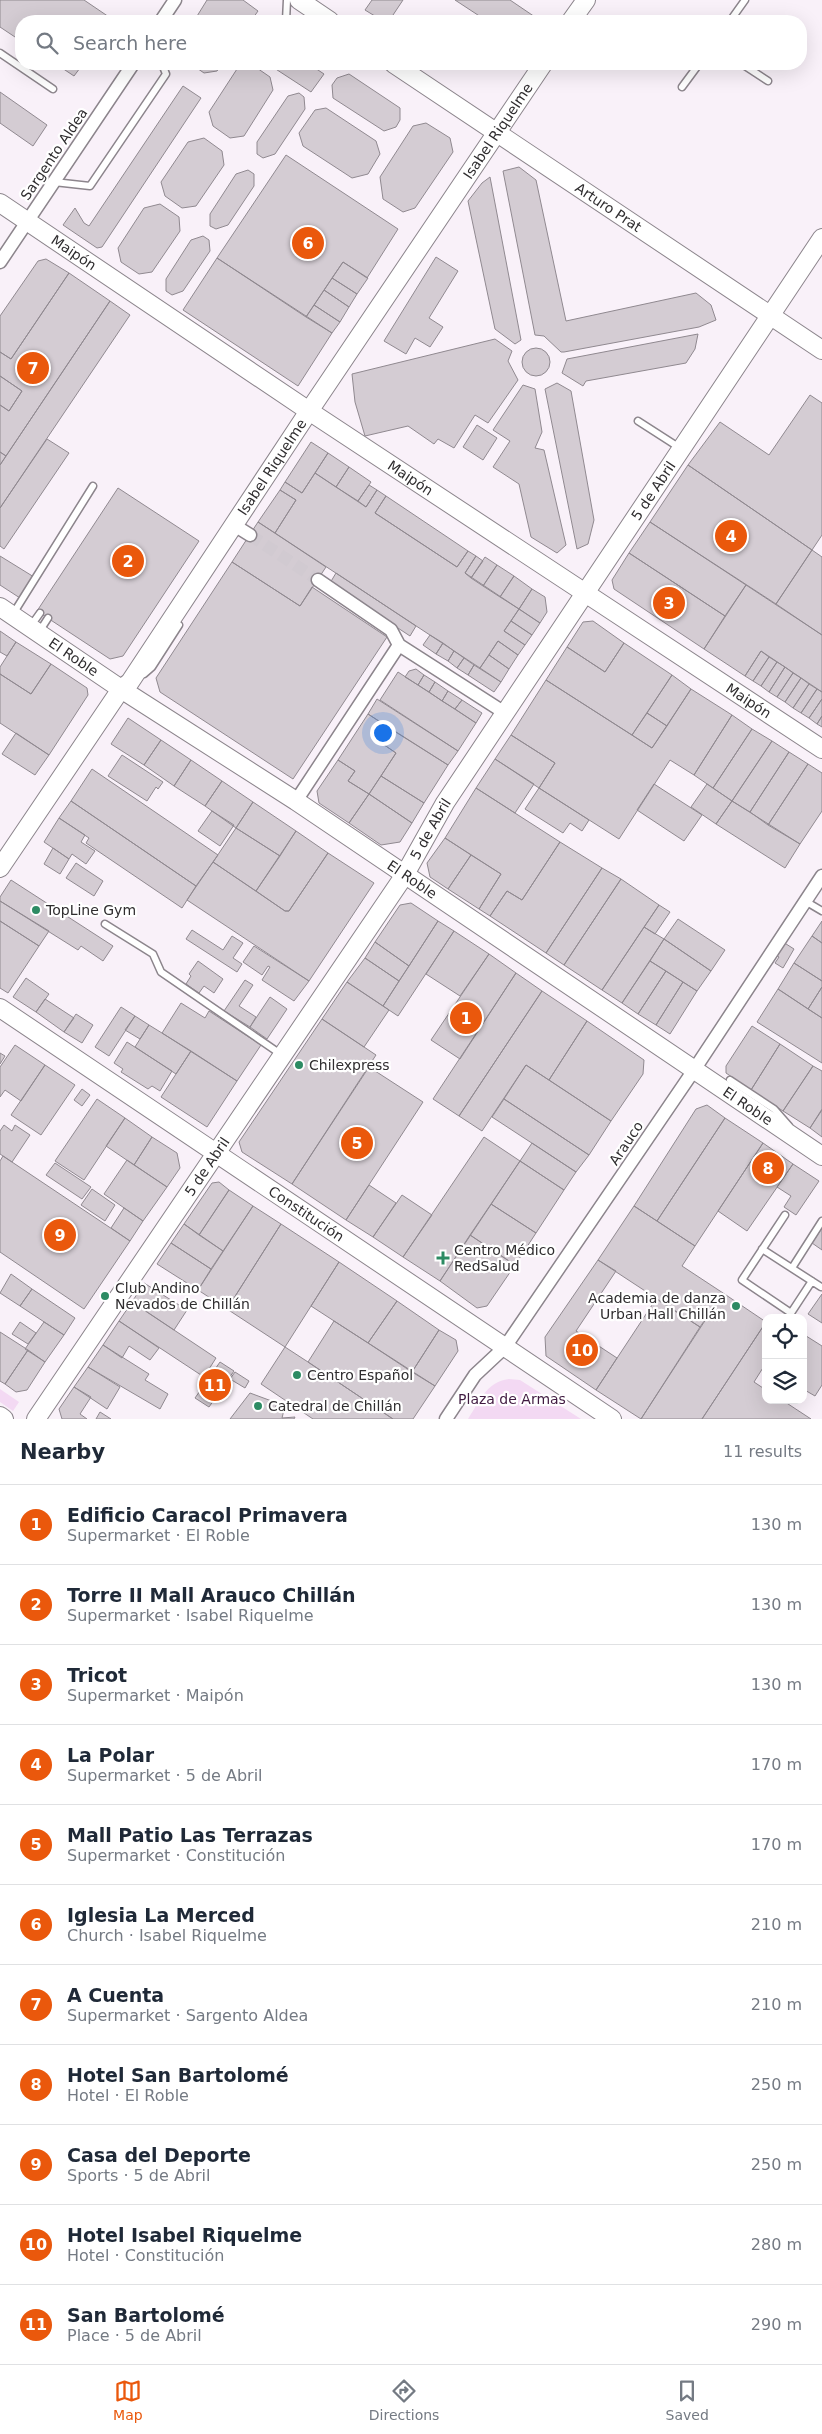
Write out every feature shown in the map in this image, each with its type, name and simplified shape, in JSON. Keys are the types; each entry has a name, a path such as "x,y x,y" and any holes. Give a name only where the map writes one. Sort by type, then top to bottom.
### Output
{"street":[{"path":"165,15 175,0"},
{"path":"299,0 321,15"},
{"path":"575,15 586,0"},
{"name":"Sargento Aldea","path":"0,262 129,70"},
{"name":"Arturo Prat","path":"403,70 822,350"},
{"name":"Isabel Riquelme","path":"0,868 126,686 539,70"},
{"name":"Maipón","path":"0,203 309,411 822,749"},
{"name":"5 de Abril","path":"36,1419 404,876 446,803 822,238"},
{"path":"234,525 250,536"},
{"path":"318,580 391,630 399,645 505,714"},
{"name":"El Roble","path":"6,611 39,623 126,686 404,876 822,1156"},
{"path":"296,802 399,645"},
{"name":"Arauco","path":"446,1419 475,1375 505,1347 694,1070 822,876"},
{"name":"Constitución","path":"0,1008 612,1419"},
{"path":"0,1416 4,1419"}],"lane":[{"path":"286,15 287,0"},
{"path":"734,15 744,0"},
{"path":"0,53 15,63"},
{"path":"25,70 53,89"},
{"path":"54,182 90,186 166,74 164,70"},
{"path":"682,87 695,70"},
{"path":"751,70 768,81"},
{"path":"638,421 681,449"},
{"path":"6,611 93,486"},
{"path":"126,686 152,667 179,625"},
{"path":"805,901 822,911"},
{"path":"105,924 153,954 161,972 283,1056"},
{"path":"730,1080 778,1113 798,1140"},
{"path":"785,1215 742,1280 791,1313 812,1281"},
{"path":"792,1268 822,1222"},
{"path":"762,1249 821,1287"}],"green space":[{"name":"Plaza de Armas","path":"509,1379 520,1380 581,1419 468,1419 489,1388"},
{"path":"0,1389 19,1402 13,1411 0,1402"}],"building":[{"path":"0,0 84,0 106,15 15,15 15,37 0,27"},
{"path":"207,0 243,0 258,11 255,15 198,15"},
{"path":"372,0 403,0 393,15 373,15 365,10"},
{"path":"455,0 510,0 532,15 478,15"},
{"path":"65,70 78,70 74,76"},
{"path":"200,70 218,70 217,71 204,73"},
{"path":"236,70 260,70 270,77 273,90 244,136 230,138 213,126 209,112"},
{"path":"277,70 318,70 324,74 311,92"},
{"path":"349,74 400,108 400,120 396,127 384,131 333,98 332,85 337,78"},
{"path":"183,86 201,98 102,247 97,248 63,225 75,208 84,223 89,226"},
{"path":"0,92 47,125 33,146 0,123"},
{"path":"299,93 304,97 305,109 275,154 263,158 257,154 257,142 288,96"},
{"path":"326,108 376,141 380,154 368,174 352,178 303,146 299,133 315,110"},
{"path":"426,123 450,138 453,152 415,208 403,212 383,199 380,177 413,126"},
{"path":"204,138 222,151 224,165 196,206 182,208 165,196 161,182 188,142"},
{"path":"286,155 398,229 367,278 343,262 306,317 217,258"},
{"path":"519,167 536,180 566,321 696,293 711,305 716,320 699,327 564,352 561,352 544,336 535,335 503,171"},
{"path":"248,170 254,174 254,186 228,225 216,229 210,226 210,214 236,174"},
{"path":"490,177 521,340 515,344 495,329 468,201 482,183"},
{"path":"160,204 179,217 180,231 152,272 139,274 121,262 118,248 144,208"},
{"path":"203,236 209,240 210,251 183,291 172,295 166,291 166,279 191,240"},
{"path":"436,257 458,271 429,318 443,327 430,347 415,338 406,354 384,341"},
{"path":"217,258 332,333 298,386 183,310"},
{"path":"46,259 69,273 11,359 0,352 0,316 38,261"},
{"path":"343,262 368,278 357,294 332,278"},
{"path":"69,273 110,301 6,456 0,452 0,405 9,411 22,391 0,376 0,352 11,359"},
{"path":"332,278 357,294 349,307 324,290"},
{"path":"324,290 349,307 340,322 314,305"},
{"path":"110,301 130,315 0,508 0,465"},
{"path":"314,305 340,322 332,333 306,317"},
{"path":"698,334 695,349 686,363 586,381 583,386 562,373 567,359"},
{"path":"495,339 512,351 508,361 518,380 488,423 475,415 454,448 438,439 434,444 408,426 365,436 355,402 352,374"},
{"path":"536,348 546,352 550,362 546,372 536,376 526,372 522,362 526,352"},
{"path":"0,376 22,391 9,411 0,405"},
{"path":"557,383 571,391 594,520 588,544 577,549 545,389"},
{"path":"523,385 535,389 542,432 535,448 544,450 566,545 557,553 531,537 519,484 493,467 510,441 493,430"},
{"path":"810,395 822,403 822,535 812,550 688,465 720,422 769,455"},
{"path":"477,425 497,438 483,460 463,447"},
{"path":"47,439 69,453 4,549 0,546 0,508"},
{"path":"311,442 328,453 302,493 285,482"},
{"path":"0,452 6,456 0,465"},
{"path":"328,453 349,467 336,487 315,473"},
{"path":"688,465 812,550 776,604 650,522"},
{"path":"349,467 371,482 358,501 336,487"},
{"path":"315,473 366,507 377,490 386,496 375,513 457,567 468,551 476,556 465,573 519,609 504,631 525,645 518,655 498,641 480,668 275,533 296,500 280,490 285,482 302,493"},
{"path":"369,485 377,490 366,507 358,501"},
{"path":"118,488 199,541 123,656 110,659 37,611"},
{"path":"280,490 296,500 275,533 258,522"},
{"path":"386,496 468,551 457,567 375,513"},
{"path":"258,522 326,567 300,606 232,562"},
{"path":"650,522 746,585 725,616 629,553"},
{"path":"812,550 822,557 822,635 776,604"},
{"path":"629,553 725,616 704,649 614,589 612,580"},
{"path":"0,556 34,577 20,598 0,585"},
{"path":"476,556 483,561 471,578 465,573"},
{"path":"485,557 497,565 483,586 471,578"},
{"path":"232,562 300,606 312,587 387,637 293,779 160,692 156,678"},
{"path":"497,565 514,576 500,597 483,586"},
{"path":"336,573 416,626 410,636 330,583"},
{"path":"514,576 532,589 519,609 500,597"},
{"path":"746,585 822,635 822,692 761,651 745,676 704,649"},
{"path":"532,589 545,597 547,612 540,623 519,609"},
{"path":"519,609 540,623 532,635 511,621"},
{"path":"511,621 532,635 525,645 504,631"},
{"path":"593,621 624,643 605,672 567,647 583,622"},
{"path":"0,631 16,642 7,656 0,652"},
{"path":"430,635 443,643 436,654 423,645"},
{"path":"498,641 518,655 509,669 489,655"},
{"path":"16,642 51,664 31,694 0,674 0,667"},
{"path":"443,643 454,651 448,661 436,654"},
{"path":"624,643 672,675 632,735 546,680 567,647 605,672"},
{"path":"454,651 464,658 457,668 448,661"},
{"path":"761,651 769,657 753,681 745,676"},
{"path":"489,655 509,669 501,682 480,668"},
{"path":"769,657 777,662 761,686 753,681"},
{"path":"464,658 474,665 468,675 457,668"},
{"path":"777,662 785,667 769,692 761,686"},
{"path":"51,664 87,688 88,695 49,755 0,723 0,674 31,694"},
{"path":"474,665 501,682 494,692 468,675"},
{"path":"785,667 793,673 777,697 769,692"},
{"path":"416,669 424,675 418,685 405,677 409,671"},
{"path":"398,672 476,723 458,751 380,700"},
{"path":"793,673 801,678 785,702 777,697"},
{"path":"424,675 435,682 429,692 418,685"},
{"path":"672,675 691,689 667,726 647,713"},
{"path":"801,678 809,684 793,708 785,702"},
{"path":"546,680 652,748 691,689 732,715 694,775 670,760 619,839 539,788 555,763 511,735"},
{"path":"435,682 448,691 442,701 429,692"},
{"path":"809,684 817,689 801,713 793,708"},
{"path":"817,689 822,692 822,699 809,718 801,713"},
{"path":"448,691 462,700 455,709 442,701"},
{"path":"377,699 458,751 448,765 368,714"},
{"path":"822,699 822,716 817,724 809,718"},
{"path":"462,700 482,713 476,723 455,709"},
{"path":"647,713 667,726 652,748 632,735"},
{"path":"368,714 386,726 377,740 396,753 369,794 348,781 355,771 338,760"},
{"path":"732,715 752,729 713,788 694,775"},
{"path":"822,716 822,727 817,724"},
{"path":"128,718 161,740 144,765 111,744"},
{"path":"386,726 448,765 424,803 381,776 396,753 377,740"},
{"path":"752,729 772,741 732,801 713,788"},
{"path":"16,733 49,755 35,775 2,754"},
{"path":"511,735 555,763 539,788 495,759"},
{"path":"161,740 191,760 174,786 144,765"},
{"path":"772,741 789,752 750,812 732,801"},
{"path":"789,752 808,764 768,825 750,812"},
{"path":"122,755 163,782 158,789 156,787 147,801 108,776"},
{"path":"495,759 534,784 515,813 476,788"},
{"path":"191,760 222,781 205,806 174,786"},
{"path":"338,760 355,771 348,781 369,794 349,823 319,803 317,791"},
{"path":"808,764 822,773 822,811 800,844 768,825"},
{"path":"92,769 218,855 196,886 71,801"},
{"path":"381,776 424,803 412,823 369,794"},
{"path":"222,781 253,802 236,828 205,806"},
{"path":"654,784 702,815 684,841 637,810"},
{"path":"707,784 732,801 716,824 691,807"},
{"path":"476,788 560,842 522,900 507,891 490,916 479,909 501,874 445,838"},
{"path":"539,788 589,820 582,831 570,823 563,833 525,809"},
{"path":"369,794 412,823 400,842 381,845 349,823"},
{"path":"71,801 196,886 182,908 86,843 89,838 59,818"},
{"path":"732,801 800,844 785,868 716,824"},
{"path":"253,802 296,831 280,856 236,828"},
{"path":"212,811 234,825 220,846 198,831"},
{"path":"59,818 85,835 81,842 95,851 86,864 72,854 69,859 44,842"},
{"path":"236,828 280,856 256,891 213,862"},
{"path":"296,831 328,853 289,911 285,911 256,891"},
{"path":"445,838 471,855 448,889 430,877 427,863"},
{"path":"560,842 602,868 546,953 490,916 507,891 522,900"},
{"path":"53,848 69,859 60,874 44,864"},
{"path":"328,853 374,883 309,981 187,900 213,862 285,911 289,911"},
{"path":"471,855 501,874 479,909 448,889"},
{"path":"76,863 103,881 94,896 66,878"},
{"path":"602,868 621,879 564,965 546,953"},
{"path":"621,879 659,905 602,990 564,965"},
{"path":"11,880 113,946 103,961 81,946 78,950 0,901 0,897"},
{"path":"0,901 49,931 39,946 0,921"},
{"path":"411,903 438,921 409,966 375,942 400,905"},
{"path":"659,905 670,912 655,934 644,927"},
{"path":"678,919 725,950 711,971 664,939"},
{"path":"0,921 39,946 8,993 0,988"},
{"path":"438,921 454,931 398,1016 383,1006"},
{"path":"822,921 822,943 812,936"},
{"path":"644,927 664,939 622,1003 602,990"},
{"path":"192,930 223,950 232,936 243,943 233,958 242,964 237,972 186,939"},
{"path":"454,931 489,954 460,996 426,974"},
{"path":"812,936 822,943 822,981 794,963"},
{"path":"664,939 711,971 697,991 650,961"},
{"path":"375,942 409,966 399,981 365,958"},
{"path":"783,942 794,949 783,968 775,963 779,957 776,955"},
{"path":"254,946 309,981 294,1001 262,980 270,967 268,966 262,975 243,962"},
{"path":"489,954 516,973 460,1059 431,1040"},
{"path":"365,958 399,981 383,1006 347,982"},
{"path":"198,961 223,979 214,993 204,986 199,993 186,984 191,976 189,974"},
{"path":"650,961 666,971 638,1014 622,1003"},
{"path":"794,963 822,981 822,987 808,1009 778,989"},
{"path":"666,971 683,982 656,1025 638,1014"},
{"path":"516,973 542,991 459,1116 433,1099"},
{"path":"26,978 49,994 36,1012 13,997"},
{"path":"245,980 253,985 239,1006 256,1017 250,1027 224,1011"},
{"path":"347,982 389,1010 364,1047 322,1019"},
{"path":"683,982 697,991 670,1034 656,1025"},
{"path":"822,987 822,1018 808,1009"},
{"path":"778,989 822,1018 822,1063 757,1022"},
{"path":"542,991 587,1021 549,1080 526,1065 482,1131 459,1116"},
{"path":"270,997 287,1009 267,1039 250,1027"},
{"path":"45,999 74,1018 64,1032 36,1012"},
{"path":"181,1003 205,1018 209,1011 261,1045 237,1081 162,1033"},
{"path":"121,1007 135,1016 109,1056 95,1047"},
{"path":"76,1014 93,1025 82,1043 64,1032"},
{"path":"135,1016 149,1025 140,1039 125,1030"},
{"path":"322,1019 376,1055 292,1184 242,1152 239,1142"},
{"path":"587,1021 644,1060 643,1074 611,1121 549,1080"},
{"path":"149,1025 191,1051 176,1074 135,1047"},
{"path":"752,1026 780,1044 751,1090 726,1073 726,1066"},
{"path":"127,1042 172,1071 160,1091 152,1086 148,1089 121,1072 123,1069 114,1063"},
{"path":"780,1044 813,1066 783,1111 751,1090"},
{"path":"15,1045 45,1065 21,1101 5,1090 0,1097 0,1067"},
{"path":"191,1051 237,1081 207,1127 161,1097"},
{"path":"0,1053 5,1056 0,1064"},
{"path":"45,1065 75,1085 41,1135 11,1115"},
{"path":"526,1065 611,1121 589,1155 504,1099"},
{"path":"813,1066 822,1071 822,1109 810,1128 783,1111"},
{"path":"369,1067 423,1102 346,1220 292,1184"},
{"path":"82,1089 90,1095 82,1106 74,1100"},
{"path":"97,1099 125,1118 84,1180 55,1161"},
{"path":"504,1099 589,1155 576,1172 492,1117"},
{"path":"707,1105 725,1118 657,1221 634,1206 696,1109"},
{"path":"822,1110 822,1137 810,1128"},
{"path":"125,1118 152,1137 134,1165 106,1146"},
{"path":"725,1118 763,1143 695,1246 657,1221"},
{"path":"4,1125 12,1131 15,1125 30,1135 12,1162 0,1154 0,1131"},
{"path":"152,1137 177,1153 180,1168 167,1187 134,1165"},
{"path":"484,1137 520,1161 440,1281 403,1257"},
{"path":"532,1143 576,1172 564,1190 520,1161"},
{"path":"763,1143 793,1164 747,1231 718,1211"},
{"path":"3,1156 130,1241 84,1309 0,1252 0,1161"},
{"path":"127,1160 167,1187 143,1221 104,1194"},
{"path":"520,1161 564,1190 536,1233 491,1204"},
{"path":"55,1163 91,1187 82,1199 46,1175"},
{"path":"793,1164 819,1181 796,1215 784,1207 791,1196 777,1187"},
{"path":"219,1182 229,1190 199,1235 184,1224 212,1183"},
{"path":"369,1185 396,1203 373,1237 346,1220"},
{"path":"92,1189 115,1205 105,1221 81,1205"},
{"path":"229,1190 253,1206 223,1251 199,1235"},
{"path":"402,1195 432,1215 403,1257 373,1237"},
{"path":"491,1204 536,1233 515,1265 470,1235"},
{"path":"253,1206 281,1224 227,1309 198,1290"},
{"path":"634,1206 695,1246 682,1266 723,1293 700,1327 598,1260"},
{"path":"124,1208 143,1221 130,1241 111,1228"},
{"path":"184,1224 223,1251 211,1269 171,1243"},
{"path":"281,1224 339,1262 285,1347 227,1309"},
{"path":"822,1228 822,1250 812,1243"},
{"path":"470,1235 515,1265 487,1306 477,1308 440,1281"},
{"path":"171,1243 211,1269 198,1290 157,1264"},
{"path":"598,1260 616,1271 576,1331 617,1358 596,1390 546,1356 545,1337"},
{"path":"339,1262 397,1301 368,1343 311,1306"},
{"path":"11,1274 32,1289 20,1306 0,1293"},
{"path":"144,1283 187,1310 174,1330 132,1302"},
{"path":"32,1289 75,1318 64,1335 20,1306"},
{"path":"723,1293 762,1319 762,1328 702,1419 641,1419"},
{"path":"822,1294 822,1323 808,1314"},
{"path":"656,1299 700,1327 641,1419 596,1390"},
{"path":"397,1301 439,1330 412,1372 368,1343"},
{"path":"132,1302 216,1358 204,1377 119,1321"},
{"path":"119,1321 159,1348 150,1360 129,1346 122,1358 103,1345"},
{"path":"334,1321 435,1386 413,1419 393,1419 308,1362"},
{"path":"20,1322 36,1333 28,1344 12,1334"},
{"path":"44,1322 64,1335 45,1362 25,1349"},
{"path":"762,1328 762,1369 754,1382 762,1387 762,1404 788,1404 811,1419 702,1419"},
{"path":"439,1330 456,1340 458,1351 435,1386 412,1372"},
{"path":"0,1332 28,1350 5,1384 0,1381"},
{"path":"807,1337 822,1346 822,1385 815,1396 807,1391"},
{"path":"103,1345 149,1374 145,1380 168,1394 160,1409 88,1367"},
{"name":"Centro Español","path":"285,1347 393,1419 313,1419 261,1384"},
{"path":"28,1350 45,1362 27,1390 16,1392 5,1384"},
{"path":"220,1362 234,1371 209,1407 195,1398"},
{"path":"88,1367 120,1387 107,1409 74,1387"},
{"path":"235,1372 249,1381 245,1388 230,1379"},
{"path":"74,1387 91,1397 80,1414 87,1419 62,1419 59,1409"},
{"name":"Catedral de Chillán","path":"250,1393 277,1403 274,1411 284,1410 282,1418 295,1417 294,1419 230,1419"},
{"path":"100,1412 111,1419 96,1419"}],"tunnel":[{"path":"250,535 318,580"}],"place":[{"name":"Iglesia La Merced","path":"308,243"},
{"name":"A Cuenta","path":"33,368"},
{"name":"La Polar","path":"731,536"},
{"name":"Torre II Mall Arauco Chillán","path":"128,561"},
{"name":"Tricot","path":"669,603"},
{"name":"TopLine Gym","path":"36,910"},
{"name":"Edificio Caracol Primavera","path":"466,1018"},
{"name":"Chilexpress","path":"299,1065"},
{"name":"Mall Patio Las Terrazas","path":"357,1143"},
{"name":"Hotel San Bartolomé","path":"768,1168"},
{"name":"Casa del Deporte","path":"60,1235"},
{"name":"Centro Médico RedSalud","path":"443,1258"},
{"name":"Club Andino Nevados de Chillán","path":"105,1296"},
{"name":"Academia de danza Urban Hall Chillán","path":"736,1306"},
{"name":"Hotel Isabel Riquelme","path":"582,1350"},
{"name":"Centro Español","path":"297,1375"},
{"name":"San Bartolomé","path":"215,1385"},
{"name":"Catedral de Chillán","path":"258,1406"}]}
